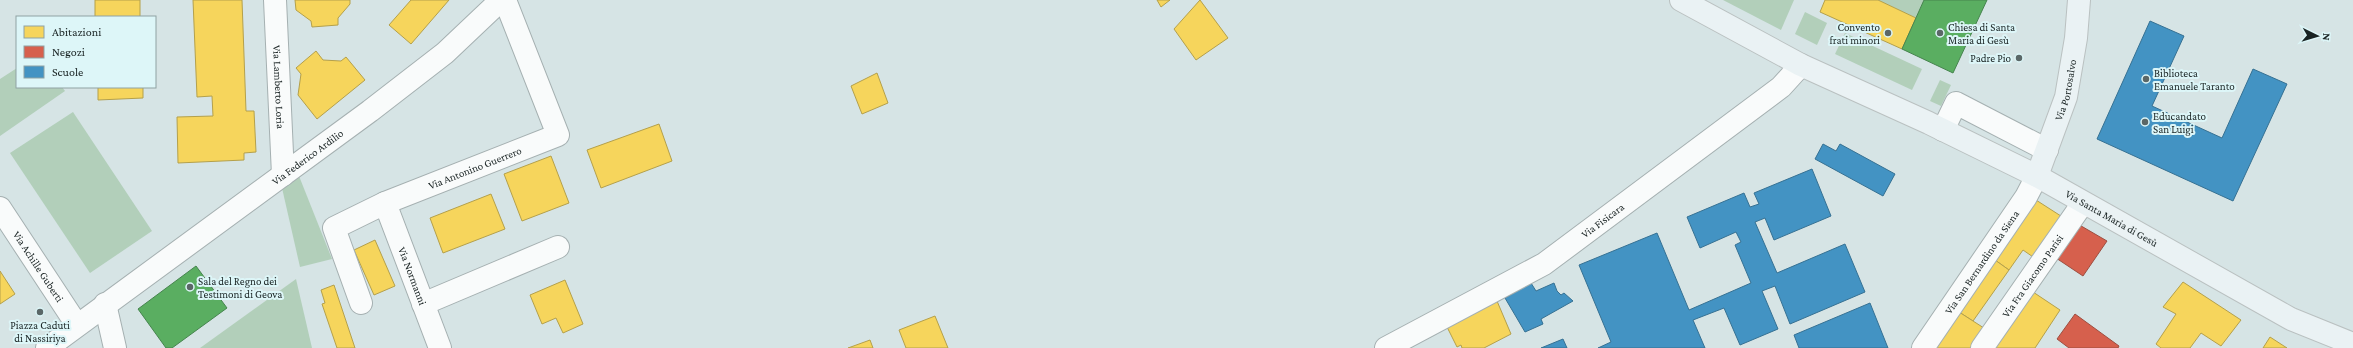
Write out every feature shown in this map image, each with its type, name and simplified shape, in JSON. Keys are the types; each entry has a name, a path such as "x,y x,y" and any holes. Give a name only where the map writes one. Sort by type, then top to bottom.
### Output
{"main road":[{"path":"1681,0 1801,65 1936,126"},
{"path":"1684,0 1767,32 1849,73 1936,126"},
{"name":"Via Portosalvo","path":"2037,176 2066,97 2076,38 2079,0"},
{"name":"Via Santa Maria di Gesù","path":"1936,126 2037,176 2291,319"},
{"path":"2291,319 2353,344"},
{"path":"2291,319 2327,348"}],"street":[{"name":"Via Lamberto Loria","path":"275,0 283,174"},
{"name":"Via Federico Ardilio","path":"47,348 445,53 501,0"},
{"name":"Via Antonino Guerrero","path":"361,303 334,228 385,203 558,135 505,0"},
{"name":"Via Fisicara","path":"1386,348 1544,264 1781,87 1801,65"},
{"path":"1936,126 1956,103 2047,150"},
{"name":"Via San Bernardino da Siena","path":"1923,348 2026,197 2037,176"},
{"name":"Via Normanni","path":"385,203 440,348"},
{"name":"Via Fra Giacomo Parisi","path":"1982,348 2083,203"},
{"name":"Via Achille Guberti","path":"0,208 77,325"},
{"path":"423,304 558,247"},
{"path":"105,304 114,348"}],"green space":[{"path":"1723,0 1794,0 1781,30"},
{"path":"1878,0 1924,0 1916,18"},
{"path":"1805,12 1827,23 1817,45 1795,34"},
{"path":"1845,33 1922,69 1912,90 1835,54"},
{"path":"16,69 16,88 63,88 65,91 0,136 0,79"},
{"path":"1940,80 1951,85 1941,106 1930,101"},
{"path":"73,112 152,231 90,273 10,153"},
{"path":"299,176 332,259 300,267 282,188"},
{"path":"296,279 312,348 200,348"}],"building: Abitazioni":[{"path":"95,0 140,0 140,16 95,16"},
{"path":"193,0 242,0 246,111 254,111 256,152 244,153 244,160 178,163 177,117 213,116 212,96 197,97"},
{"path":"295,0 350,0 350,4 338,18 338,25 312,27 311,21 296,10"},
{"path":"411,0 449,0 411,44 389,25"},
{"path":"1157,0 1170,0 1161,7"},
{"path":"1200,0 1228,38 1196,60 1174,29"},
{"name":"Convento frati minori","path":"1825,0 1878,0 1916,18 1902,49 1820,12"},
{"path":"316,51 323,60 341,61 346,57 365,80 317,119 298,95 301,74 296,68"},
{"path":"877,73 888,103 862,114 851,86"},
{"path":"98,88 143,88 143,98 98,100"},
{"path":"659,124 672,161 601,188 587,150"},
{"path":"551,156 569,203 522,221 504,174"},
{"path":"491,194 505,229 443,253 430,218"},
{"path":"2036,200 2064,218 2036,259 2023,250 2009,270 1995,260"},
{"path":"375,240 395,286 374,295 354,250"},
{"path":"1995,260 2009,270 1973,321 1959,312"},
{"path":"0,271 15,294 0,304"},
{"path":"565,280 583,324 563,333 556,318 542,324 530,295"},
{"path":"2183,282 2241,320 2221,346 2201,333 2190,348 2161,348 2156,344 2176,314 2163,307"},
{"path":"334,285 355,348 337,348 322,304 325,303 321,290"},
{"path":"2030,290 2060,310 2035,348 1990,348"},
{"path":"1497,301 1511,334 1484,348 1462,348 1461,345 1457,347 1447,327"},
{"path":"1959,312 1987,330 1975,348 1935,348"},
{"path":"935,316 948,348 906,348 899,330"},
{"path":"2270,337 2287,348 2263,348"},
{"path":"870,340 873,348 848,348"}],"building: Negozi":[{"path":"2076,223 2107,241 2083,276 2053,256"},
{"path":"2075,314 2119,346 2118,348 2069,348 2057,339"}],"building: Scuole":[{"name":"Educandato San Luigi","path":"2150,21 2184,36 2152,106 2222,138 2253,69 2287,84 2233,201 2097,139"},
{"path":"1823,144 1836,151 1840,144 1895,174 1883,196 1815,159"},
{"path":"1812,169 1831,216 1774,240 1765,218 1755,222 1777,273 1845,244 1865,292 1790,324 1775,286 1762,291 1778,329 1740,345 1724,308 1693,320 1705,348 1598,348 1611,342 1579,265 1657,233 1689,310 1751,283 1735,245 1741,242 1736,232 1700,248 1687,217 1744,193 1750,207 1759,204 1754,193"},
{"path":"1531,283 1536,291 1554,283 1557,291 1561,295 1564,293 1573,301 1541,319 1543,324 1525,332 1505,298"},
{"path":"1870,303 1888,348 1799,348 1794,335"},
{"path":"1563,339 1567,348 1541,348"}],"building: Pubblico":[{"name":"Chiesa di Santa Maria di Gesù","path":"1924,0 1987,0 1953,73 1902,49"},
{"name":"Sala del Regno dei Testimoni di Geova","path":"196,266 227,308 172,348 166,348 138,309"}],"place":[{"name":"Convento frati minori","path":"1888,33"},
{"name":"Chiesa di Santa Maria di Gesù","path":"1940,33"},
{"name":"Padre Pio","path":"2019,58"},
{"name":"Biblioteca Emanuele Taranto","path":"2146,79"},
{"name":"Educandato San Luigi","path":"2145,122"},
{"name":"Sala del Regno dei Testimoni di Geova","path":"190,287"},
{"name":"Piazza Caduti di Nassiriya","path":"40,312"}]}
